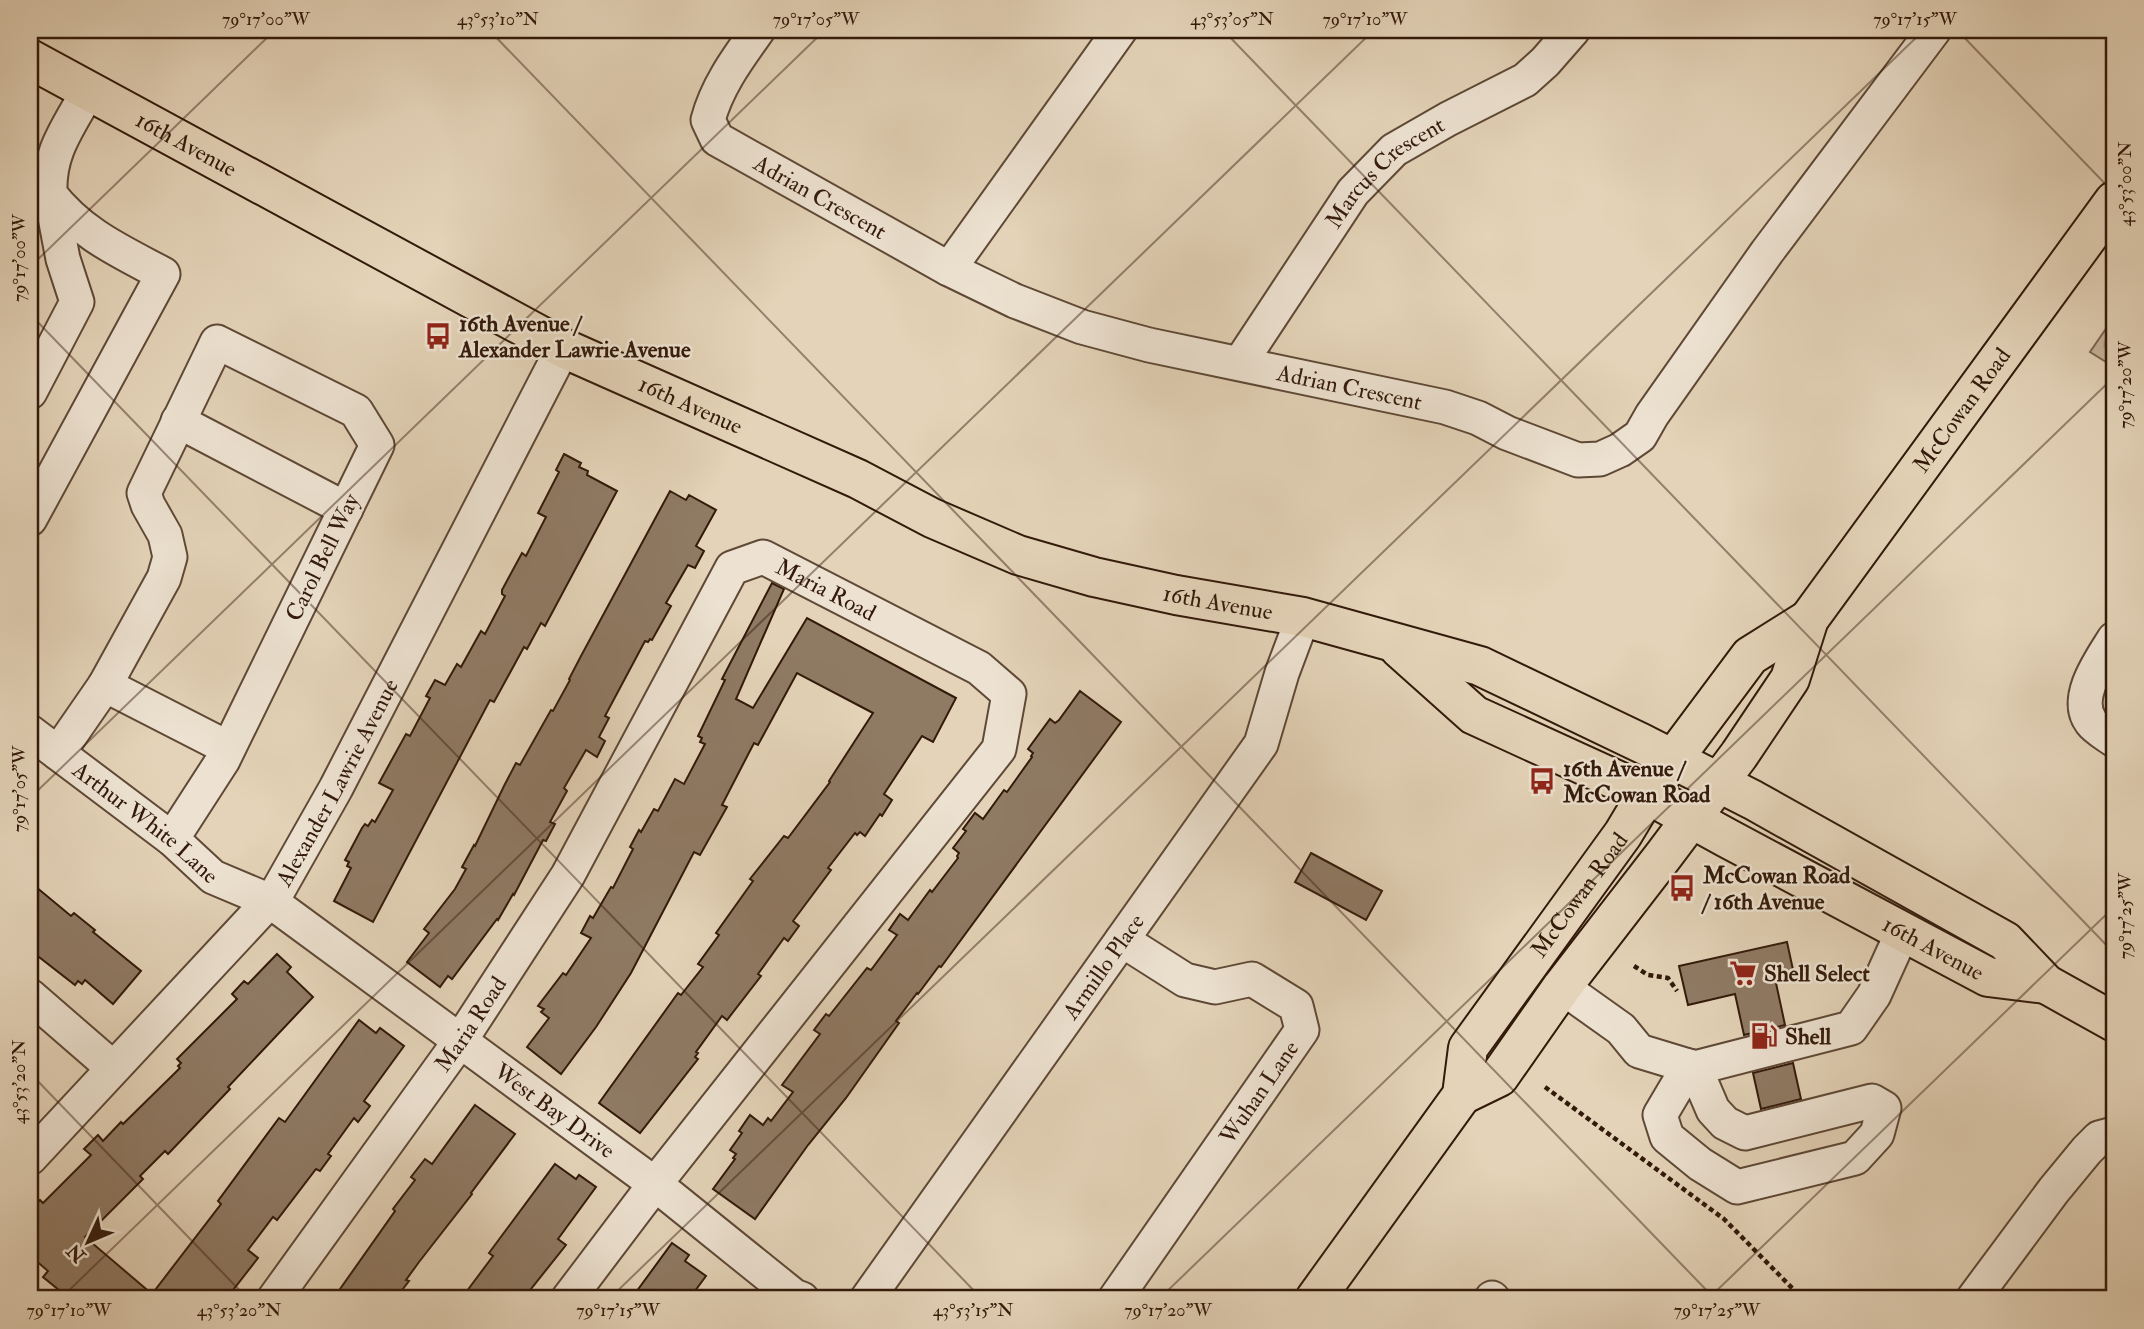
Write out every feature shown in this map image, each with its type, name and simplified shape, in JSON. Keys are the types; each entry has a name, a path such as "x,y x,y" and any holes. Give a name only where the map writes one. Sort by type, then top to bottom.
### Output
{"main road":[{"name":"16th Avenue","path":"30,59 563,348 858,479 932,518 1018,555 1135,586 1303,617 1480,666 1673,759 2005,941 2046,984 2114,1022"},
{"name":"McCowan Road","path":"1315,1299 1462,1095 1499,1077 1562,987 1718,783 1790,679 1809,619 2114,201"},
{"name":"McCowan Road","path":"1462,1095 1468,1048 1623,834 1647,794 1750,656 1809,619"},
{"name":"16th Avenue","path":"1392,642 1474,715 1647,794 1988,977 2046,984"}],"street":[{"name":"Adrian Crescent","path":"758,30 713,100 708,120 717,139 949,269 1015,301 1082,327 1149,345 1445,407 1578,460 1600,458 1620,450 1640,436 1767,252 1934,30"},
{"path":"949,269 1120,30"},
{"name":"Marcus Crescent","path":"1240,363 1353,192 1394,150 1525,80 1573,30"},
{"path":"77,302 63,259 50,194 50,170 54,155 88,91"},
{"path":"30,519 163,274 74,222 50,194"},
{"path":"30,392 108,244"},
{"name":"Carol Bell Way","path":"172,839 229,748 377,445 356,411 218,342 178,421"},
{"name":"Alexander Lawrie Avenue","path":"30,1158 276,894 336,788 563,348"},
{"path":"58,753 105,684 164,578 170,557 165,535 144,494 178,421 346,509"},
{"name":"Maria Road","path":"274,1299 460,1041 568,875 732,568 763,557 979,668 1009,694 999,749 655,1184 568,1299"},
{"name":"Armillo Place","path":"867,1299 1261,744 1282,673 1303,617"},
{"path":"2114,639 2090,681 2085,700 2091,722 2114,740"},
{"path":"105,684 229,748"},
{"name":"Arthur White Lane","path":"30,732 172,839 213,877 270,901"},
{"name":"West Bay Drive","path":"270,901 655,1184 794,1296 802,1299"},
{"path":"1562,987 1621,1029 1640,1051 1692,1067 1851,1028 1874,995 1903,931"},
{"name":"Wuhan Lane","path":"1115,1299 1302,1030 1296,1006 1252,979 1215,988 1185,980 1122,940"},
{"path":"30,996 113,1068"},
{"path":"1692,1067 1713,1110 1725,1123 1745,1133 1872,1101 1884,1108 1877,1134 1855,1158 1737,1187 1700,1164 1667,1137 1660,1115 1692,1067"},
{"path":"1973,1299 2087,1150 2099,1138 2114,1134"}],"path":[{"path":"1634,966 1648,975 1668,978 1677,991"},
{"path":"1545,1087 1724,1219 1806,1299"}],"green space":[{"path":"2114,317 2114,367 2090,352"}],"building":[{"path":"564,454 581,463 579,467 588,471 587,475 617,491 545,626 541,623 527,649 524,647 494,702 490,700 373,922 334,901 351,868 345,860 362,828 365,824 368,826 372,820 375,822 393,790 379,783 406,734 410,736 430,698 426,696 435,680 445,685 457,664 461,667 481,631 485,634 505,596 502,590 522,553 526,556 546,517 538,513 559,472 556,470"},
{"path":"670,491 686,500 689,495 716,510 696,546 704,551 695,568 688,565 666,603 671,606 652,640 645,641 605,716 609,718 599,737 605,741 597,757 586,750 564,788 567,791 550,822 555,824 546,841 543,840 514,895 452,979 448,976 440,987 407,962 429,933 424,929 455,889 466,869 462,867 516,763 520,765 551,710 553,711"},
{"path":"772,583 784,589 736,699 753,708 807,618 956,698 933,742 922,736 884,794 892,800 882,816 880,814 865,836 860,832 857,835 855,833 828,868 831,870 793,921 799,926 788,941 784,938 758,974 761,976 727,1020 722,1016 696,1052 698,1053 695,1057 698,1059 640,1133 599,1103 678,993 681,995 703,967 698,964 719,935 716,933 753,881 750,879 784,836 788,838 830,782 873,713 797,673 758,745 754,743 722,805 727,807 700,855 694,852 631,973 596,1027 561,1074 527,1047 549,1018 541,1012 544,1009 538,1006 563,973 566,975 591,938 581,933 590,916 593,918 611,887 613,888 633,849 630,847 639,830 641,832 654,809 658,811 675,779 684,784 705,744 700,742 702,738 698,736 725,680 722,679"},
{"path":"1080,691 1121,722 941,967 939,966 896,1021 899,1023 846,1098 808,1145 755,1219 713,1189 735,1159 733,1158 736,1154 730,1150 742,1133 739,1131 750,1115 763,1125 768,1118 771,1121 793,1092 782,1085 820,1034 814,1030 826,1014 829,1016 867,968 871,970 897,935 889,930 900,914 908,920 958,858 959,853 953,848 966,831 963,829 975,813 983,819 1004,790 1007,792 1032,757 1033,753 1028,749 1050,719 1055,723 1059,720"},
{"path":"1311,853 1382,891 1366,920 1295,882"},
{"path":"30,882 71,916 74,913 141,971 113,1004 85,980 82,984 78,981 75,985 30,950"},
{"path":"1787,942 1795,979 1776,983 1785,1025 1744,1035 1735,994 1688,1005 1679,966"},
{"path":"277,954 291,967 287,972 313,997 228,1087 230,1089 168,1154 165,1151 140,1176 143,1179 85,1237 152,1294 221,1204 218,1201 279,1118 285,1122 359,1020 376,1033 380,1028 404,1046 364,1101 370,1106 358,1122 354,1118 328,1154 331,1156 320,1171 316,1169 277,1220 273,1217 248,1250 258,1258 226,1299 70,1299 43,1277 48,1271 34,1259 38,1255 30,1248 30,1211 40,1200 43,1203 91,1155 84,1149 98,1135 103,1141 180,1068 178,1066 181,1063 177,1059 237,999 232,994 244,981 248,984"},
{"path":"1793,1063 1801,1099 1761,1109 1753,1073"},
{"path":"475,1105 515,1134 406,1280 409,1281 395,1299 333,1299 415,1180 411,1177 425,1159 432,1164"},
{"path":"555,1164 576,1179 579,1175 596,1187 558,1239 566,1245 523,1299 461,1299 493,1256 489,1253"},
{"path":"672,1243 689,1255 685,1261 706,1276 689,1299 631,1299"}],"place":[{"name":"16th Avenue / Alexander Lawrie Avenue","path":"438,336"},
{"name":"16th Avenue / McCowan Road","path":"1542,781"},
{"name":"McCowan Road / 16th Avenue","path":"1682,888"},
{"name":"Shell Select","path":"1743,973"},
{"name":"Shell","path":"1764,1036"}]}
